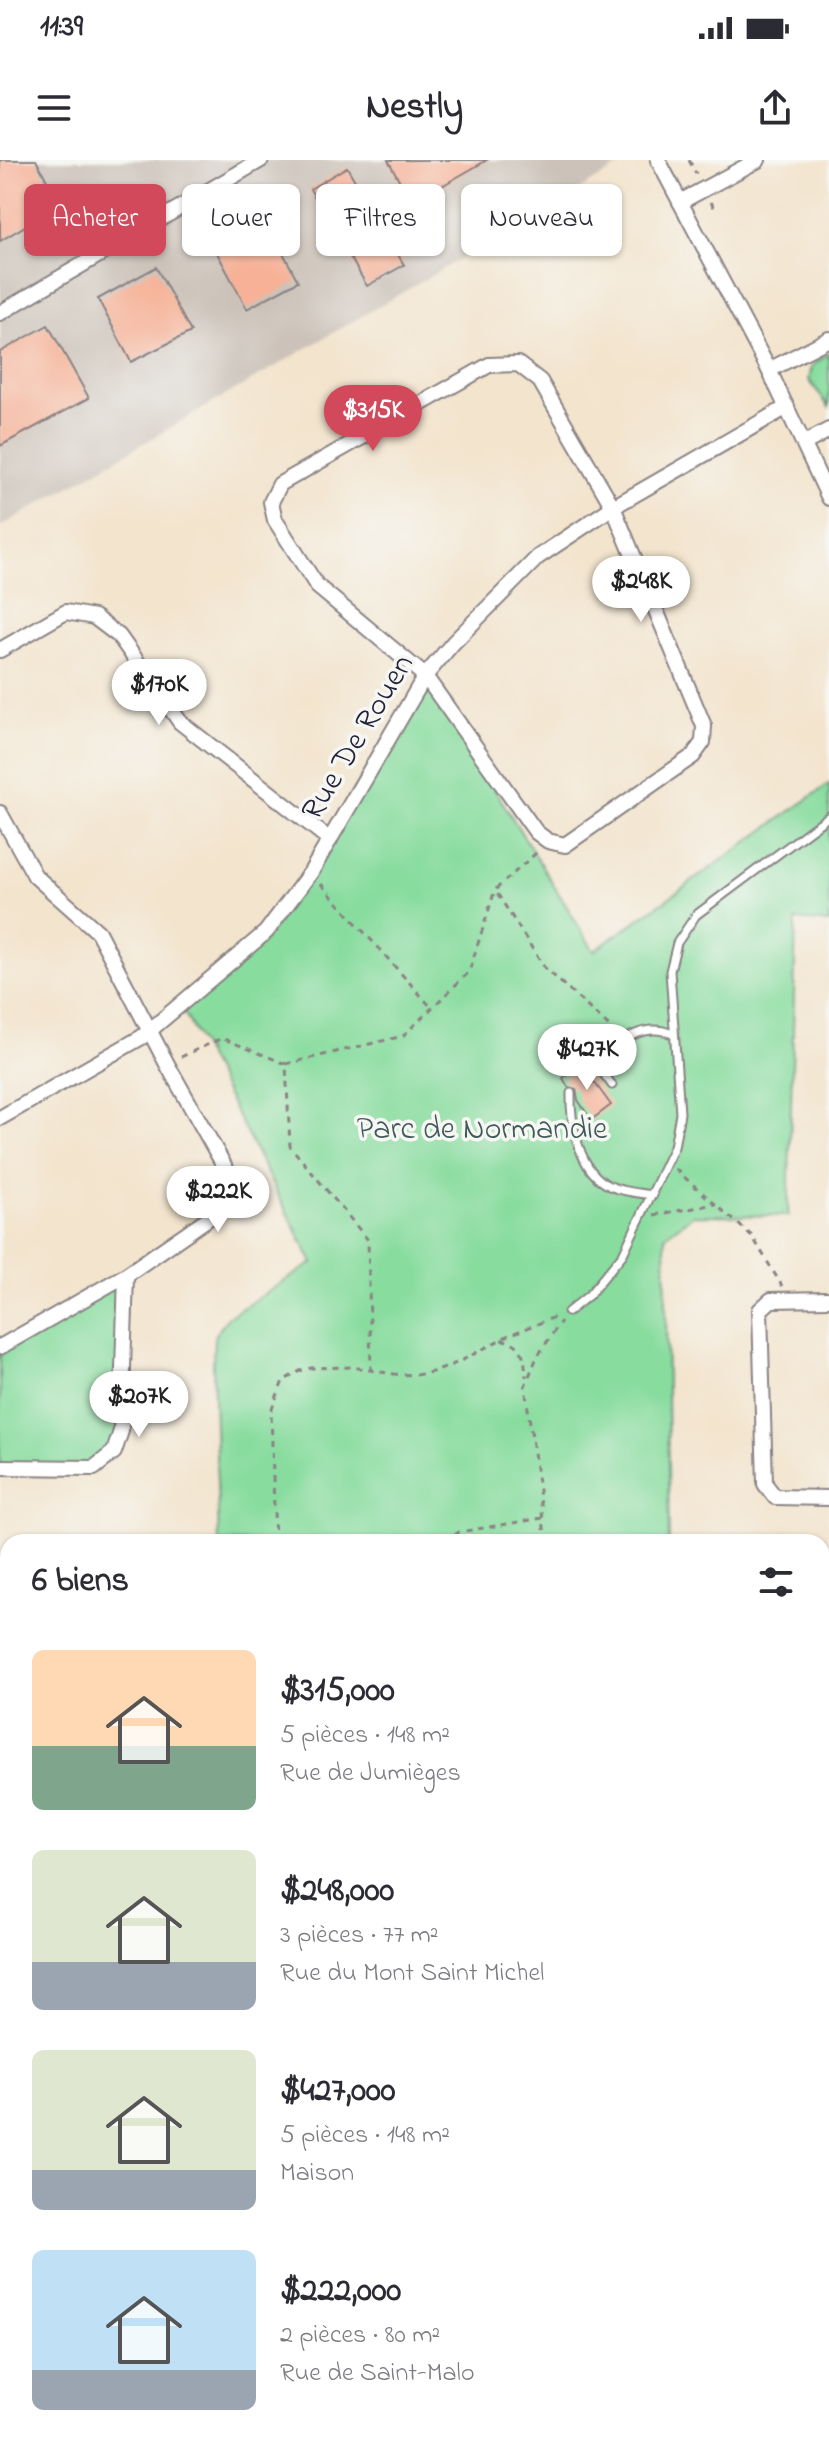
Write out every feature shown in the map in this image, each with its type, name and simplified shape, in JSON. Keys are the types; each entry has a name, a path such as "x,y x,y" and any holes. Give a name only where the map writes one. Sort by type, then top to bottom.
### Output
{"street":[{"path":"0,313 261,160"},
{"path":"658,160 769,370 829,498"},
{"path":"680,202 758,160"},
{"path":"769,370 829,339"},
{"path":"518,364 540,381 613,507 704,726 703,742 693,756 565,845 548,841 536,832 425,676 317,586 275,520 271,502 280,484 489,365 518,364"},
{"name":"Rue De Rouen","path":"0,1118 149,1031 266,932 311,872 425,676 453,643 538,557 613,507 787,407"},
{"path":"805,443 829,430"},
{"path":"0,650 66,612 94,617 119,636 180,722 330,840"},
{"path":"0,813 35,876 98,932 230,1176 229,1196 220,1210 126,1275 0,1347"},
{"path":"0,1467 94,1468 114,1452 121,1431 126,1275"},
{"path":"829,1299 771,1300 760,1310 765,1484 775,1497 829,1498"}],"lane":[{"path":"568,1312 610,1272 623,1254 674,1147 680,1113 670,971 677,943 696,915 829,816"},
{"path":"612,1085 595,1062 640,1030 664,1029 674,1035"},
{"path":"571,1093 570,1116 584,1157 596,1176 609,1186 653,1195"}],"path":[{"path":"167,1064 222,1038 286,1064 403,1036 469,972 495,890 548,841"},
{"path":"311,872 432,1008"},
{"path":"495,890 544,967 624,1041"},
{"path":"286,1064 290,1146 368,1240 371,1370"},
{"path":"668,1163 752,1236 790,1300"},
{"path":"642,1217 716,1204"},
{"path":"275,1534 271,1411 283,1381 311,1368 352,1367 416,1375 437,1371 568,1312"},
{"path":"526,1381 537,1357 568,1312"},
{"path":"501,1340 517,1344 523,1353 545,1534"},
{"path":"456,1534 543,1518"}],"shaded area":[{"path":"0,160 628,161 589,184 461,184 461,256 465,256 0,527"}],"green space":[{"path":"829,353 829,407 809,380 812,366"},
{"name":"Parc de Normandie","path":"425,676 594,951 829,784 829,923 796,920 788,1216 693,1215 665,1236 669,1534 219,1534 214,1337 228,1317 313,1263 181,1006 266,932"},
{"path":"126,1275 121,1431 94,1468 0,1467 0,1347"}],"building":[{"path":"0,160 36,160 49,184 24,184 24,227 0,241"},
{"path":"388,160 487,160 445,184 401,184"},
{"path":"347,167 357,184 318,184"},
{"path":"316,185 316,199 310,189"},
{"path":"219,256 285,256 298,281 247,309"},
{"path":"349,256 399,256 404,265 367,286"},
{"path":"156,267 191,332 131,362 98,299"},
{"path":"48,325 89,398 0,446 0,352"},
{"path":"581,1064 611,1105 591,1120 578,1100 576,1089 568,1087 563,1078"}]}
